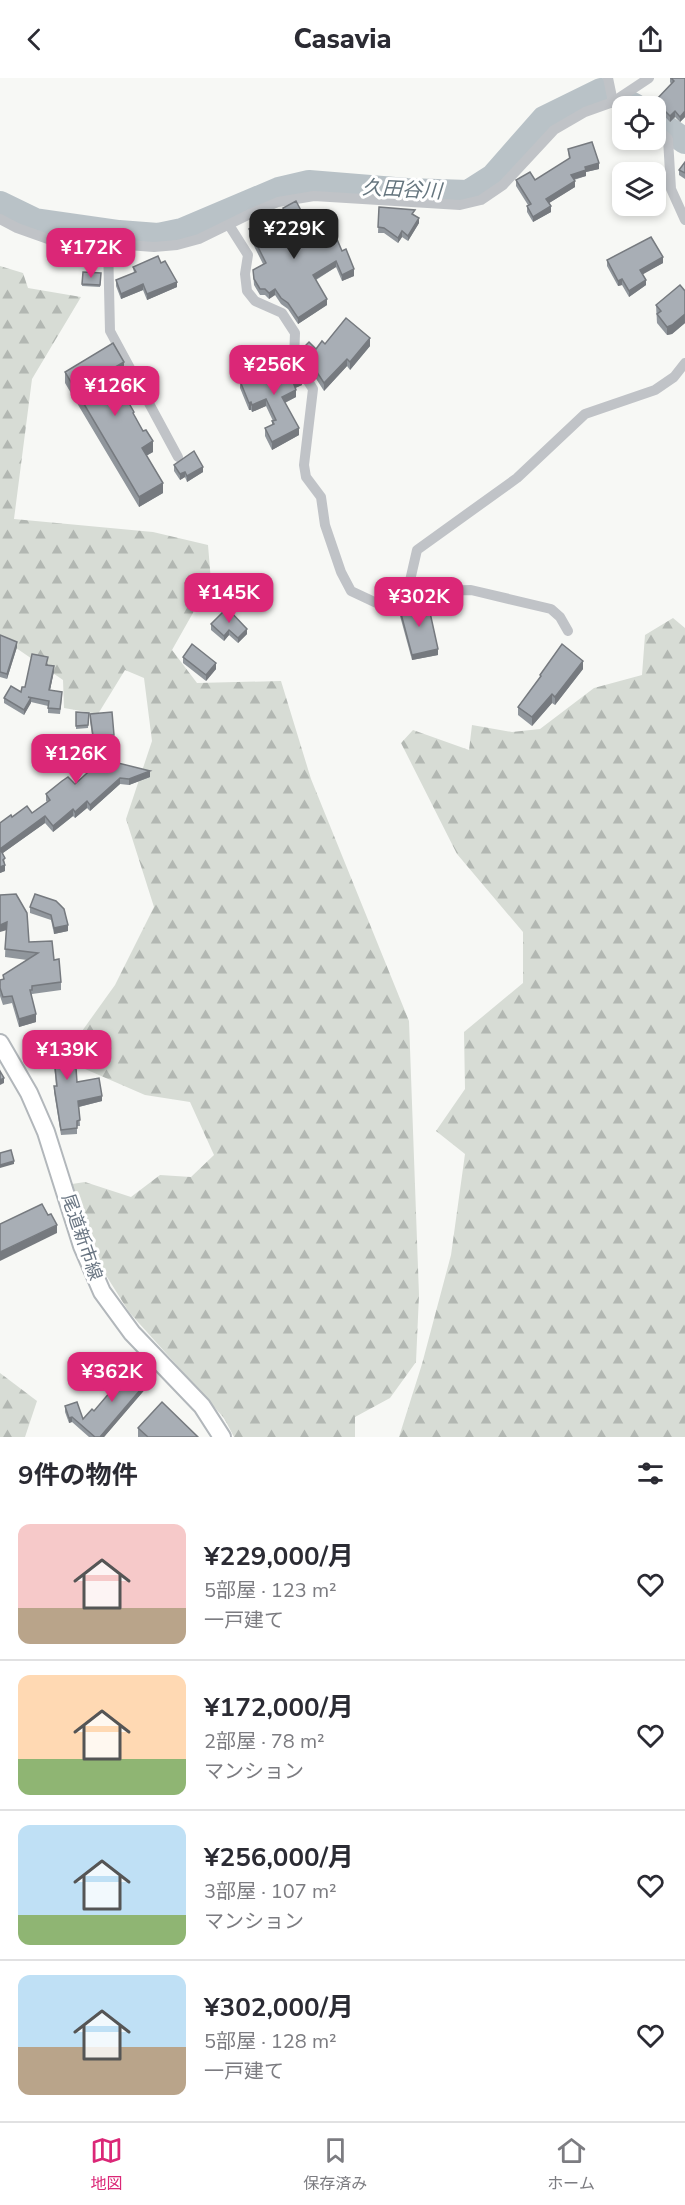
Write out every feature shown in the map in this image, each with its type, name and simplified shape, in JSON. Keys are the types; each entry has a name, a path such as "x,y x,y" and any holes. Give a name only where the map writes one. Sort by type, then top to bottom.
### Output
{"main road":[{"name":"尾道新市線","path":"0,1042 29,1093 46,1132 82,1246 102,1292 132,1333 202,1406 222,1437"}],"street":[{"path":"608,78 612,97"},
{"path":"622,96 649,78"},
{"path":"0,219 48,239 154,247 177,245 199,239 279,202 314,196 460,205 481,200 503,184 554,130 585,112 612,102"},
{"path":"666,138 671,189 685,220"},
{"path":"229,225 248,255 245,274 247,291 255,301 282,313 295,333 294,359 313,389 304,465 306,477 321,497 325,525 341,572 351,591 385,607 422,591 471,590 551,609 560,617 568,631"},
{"path":"108,244 110,331 178,457"},
{"path":"406,598 417,550 517,478 585,414 655,390 674,377 685,363"}],"green space":[{"path":"0,266 23,273 28,288 81,297 32,379 14,519 153,532 208,545 211,581 172,650 197,683 281,681 311,779 409,1021 419,1295 416,1362 390,1398 355,1417 355,1437 234,1437 224,1418 129,1312 92,1253 72,1184 85,1182 131,1197 160,1175 191,1177 214,1155 190,1102 145,1095 62,1059 115,985 154,907 126,819 152,741 144,678 125,670 98,714 64,708 63,680 0,637"},
{"path":"673,618 685,628 685,1437 399,1437 422,1364 451,1255 465,1154 436,1131 465,1089 464,1032 523,983 523,932 457,854 401,743 413,730 469,750 472,725 512,732 540,729 594,688 642,675 645,635"},
{"path":"0,1373 37,1401 25,1437 0,1437"}],"building":[{"path":"671,78 685,78 685,111 680,117 675,111 670,116 666,112 666,96 660,96 674,81"},
{"path":"592,142 599,163 585,167 586,170 571,175 575,181 546,199 551,206 533,217 527,206 531,204 516,180 530,172 535,180 570,158 568,149"},
{"path":"685,162 685,173 679,170"},
{"path":"296,201 307,222 297,227 310,247 336,237 342,251 346,249 354,269 342,275 336,261 313,275 327,299 298,318 275,289 269,293 265,289 260,289 254,279 253,270 266,263 249,229 256,226 254,222 264,217 265,220 284,211 283,208"},
{"path":"379,207 415,210 412,214 419,218 408,236 402,231 398,238 384,228 378,227"},
{"path":"651,237 663,257 640,270 646,280 629,291 622,279 618,281 607,260"},
{"path":"158,256 161,263 165,261 177,282 147,294 143,284 121,294 116,280 136,272 133,267"},
{"path":"83,272 101,273 100,285 82,284"},
{"path":"680,285 685,291 685,314 667,327 657,314 661,311 656,305"},
{"path":"346,318 370,338 350,362 347,359 324,383 302,349 309,342 316,349 322,341 325,344"},
{"path":"113,343 124,362 110,370 143,431 146,430 153,441 142,448 163,483 139,497 65,372"},
{"path":"291,361 302,378 293,382 296,390 282,397 299,428 272,442 265,428 274,424 272,421 276,420 266,399 252,405 251,402 249,403 240,381"},
{"path":"194,451 203,467 187,476 185,472 180,474 174,465"},
{"path":"412,600 414,607 421,605 422,610 429,608 438,649 412,655 400,610 402,610 401,603"},
{"path":"227,608 247,629 238,638 229,630 224,636 211,624"},
{"path":"0,635 17,642 7,674 0,672"},
{"path":"192,644 216,663 206,675 183,657"},
{"path":"562,644 583,661 555,697 552,694 532,717 518,707"},
{"path":"32,654 48,657 46,665 54,666 49,690 62,692 60,709 48,708 49,701 28,697 31,698 24,710 4,698 11,686 21,692 22,687 25,687"},
{"path":"76,712 89,713 88,725 76,726"},
{"path":"112,712 114,735 110,735 114,762 150,771 129,779 120,778 90,805 87,801 75,812 73,809 53,826 45,816 0,849 0,823 27,806 32,813 50,800 46,794 62,781 68,777 75,784 97,764 90,714"},
{"path":"0,849 5,858 3,860 5,865 0,867"},
{"path":"16,894 27,913 29,942 52,941 54,960 59,959 61,982 32,986 30,990 36,1014 19,1019 12,996 3,997 0,980 4,979 3,975 38,953 5,949 7,922 0,925 0,895"},
{"path":"35,894 56,901 64,909 68,925 54,928 51,915 30,907"},
{"path":"42,1033 64,1033 65,1069 76,1068 77,1082 99,1078 102,1096 78,1101 80,1120 77,1121 77,1128 61,1130 54,1086 57,1086 54,1058 41,1059 41,1052 38,1052 38,1039 42,1039"},
{"path":"11,1150 14,1161 0,1165 0,1153"},
{"path":"42,1204 57,1225 0,1252 0,1224"},
{"path":"138,1363 153,1375 100,1437 95,1437 72,1417 69,1418 65,1406 77,1402 83,1419 92,1409 94,1411"},
{"path":"162,1402 198,1437 148,1437 138,1428"}],"waterway":[{"name":"久田谷川","path":"0,204 35,221 158,236 182,231 279,190 309,183 407,191 468,193 493,177 544,119 601,91"},
{"name":"久田谷川","path":"666,128 685,141"}]}
